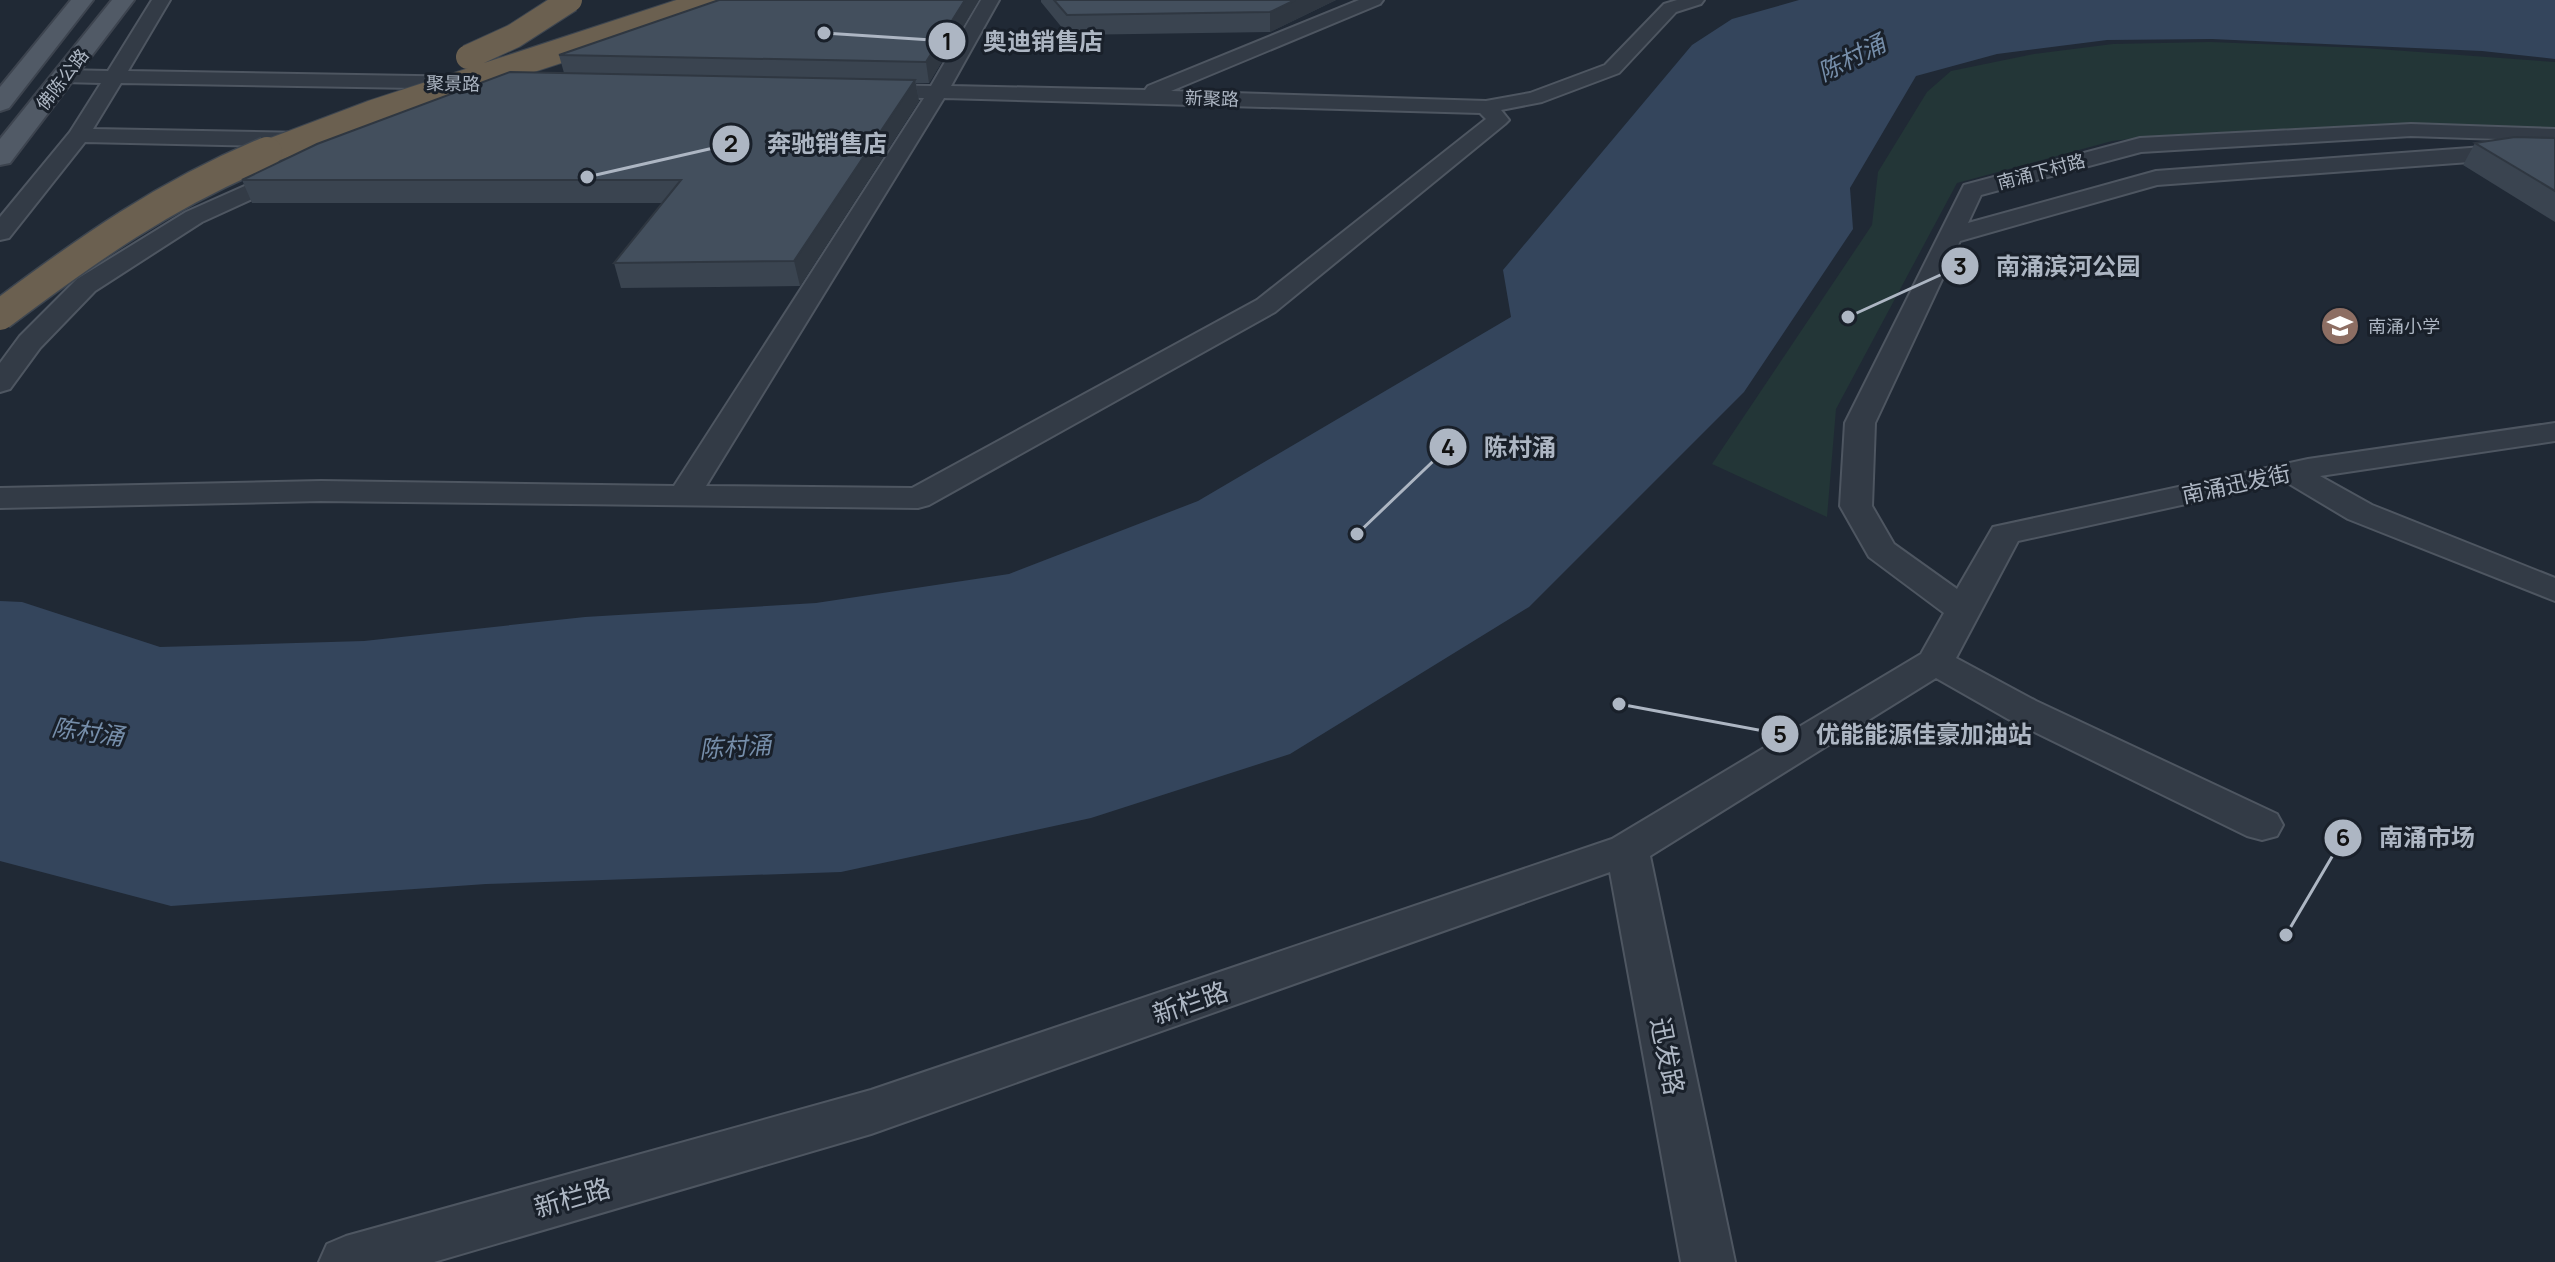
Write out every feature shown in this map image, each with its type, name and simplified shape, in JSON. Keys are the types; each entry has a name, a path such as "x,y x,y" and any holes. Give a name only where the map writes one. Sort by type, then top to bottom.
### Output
{"highway":[{"path":"0,293 71,243 165,188 258,144 487,48 570,0"},
{"path":"0,315 76,258 172,196 273,149 380,108 715,0"}],"main road":[{"name":"佛陈公路","path":"0,103 10,79 82,0"},
{"name":"佛陈公路","path":"0,157 123,0"}],"street":[{"path":"0,233 79,135 161,0"},
{"path":"684,495 940,90 990,0"},
{"path":"1143,96 1374,0"},
{"name":"新聚路","path":"940,90 1486,107 1535,98 1612,69 1670,8 1695,0"},
{"name":"聚景路","path":"66,73 534,82 391,131"},
{"path":"846,88 940,90"},
{"path":"0,498 321,491 918,498 1266,306 1498,120 1486,107"},
{"name":"南涌下村路","path":"1963,610 1881,550 1856,506 1860,423 1972,190 2140,145 2411,130 2555,135"},
{"path":"79,135 349,141"},
{"path":"1950,236 2156,178 2510,152 2555,153"},
{"path":"0,383 30,342 86,285 194,217 307,166"},
{"path":"0,333 30,342"},
{"name":"南涌迅发街","path":"1963,610 2005,534 2291,472 2555,432"},
{"path":"2291,472 2360,512 2555,590"},
{"path":"1963,610 1935,662 2022,710 2262,825"},
{"name":"新栏路","path":"346,1262 871,1112 1627,850 1935,662"},
{"name":"迅发路","path":"1627,850 1708,1262"}],"shaded area":[{"path":"2210,42 2364,48 2555,62 2555,130 2385,124 2167,135 2112,141 1957,183 1836,409 1827,517 1712,464 1872,225 1878,172 1927,92 1951,71 2034,54 2113,44"}],"water":[{"path":"1799,0 2555,0 2555,59 2482,51 2212,39 2107,40 1997,54 1916,76 1850,188 1853,229 1744,392 1529,607 1290,754 1091,818 841,872 486,884 171,906 0,861 0,601 22,602 160,647 364,641 585,617 816,603 1009,574 1198,501 1511,317 1503,270 1692,45 1732,19"}],"building":[{"path":"719,0 965,0 926,62 559,55"},
{"path":"1054,0 1295,0 1270,12 1067,15"},
{"path":"510,72 915,80 794,261 614,263 681,180 242,180 317,144"},
{"path":"2515,137 2555,138 2555,191 2475,143"}],"place":[{"name":"奥迪销售店","path":"824,33"},
{"name":"奔驰销售店","path":"587,177"},
{"name":"南涌滨河公园","path":"1848,317"},
{"name":"南涌小学","path":"2340,326"},
{"name":"陈村涌","path":"1357,534"},
{"name":"优能能源佳豪加油站","path":"1619,704"},
{"name":"南涌市场","path":"2286,935"}]}
